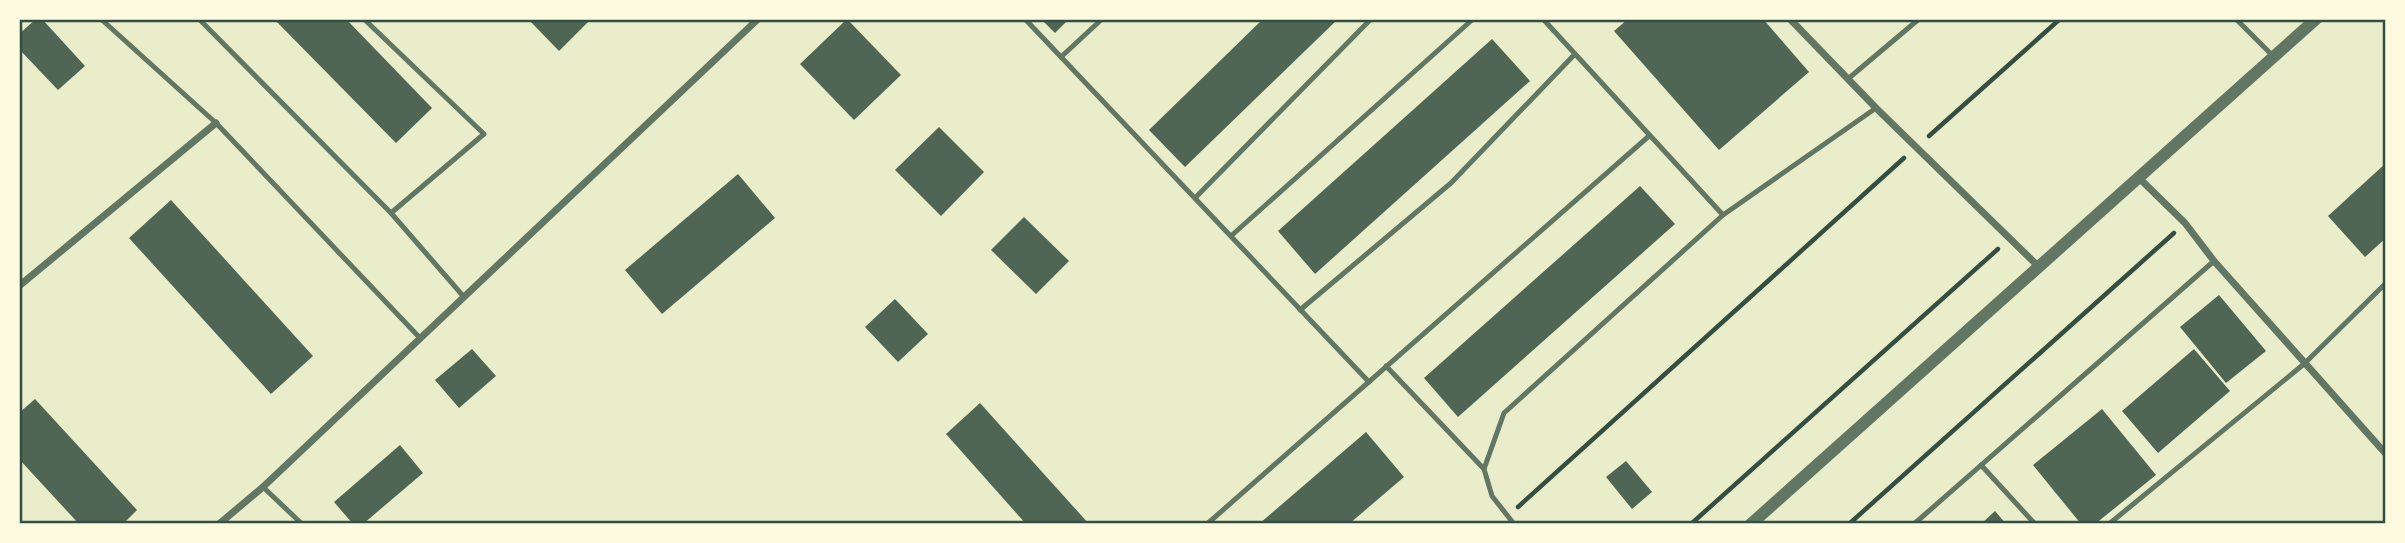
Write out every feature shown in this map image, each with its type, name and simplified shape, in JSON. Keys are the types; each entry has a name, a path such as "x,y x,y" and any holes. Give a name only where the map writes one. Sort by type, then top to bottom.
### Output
{"street":[{"path":"219,524 262,487 758,19"},
{"path":"1790,19 1876,108 2040,267"},
{"path":"1751,524 2316,19"},
{"path":"19,286 216,123"},
{"path":"2140,179 2185,223 2214,261 2386,454"}],"lane":[{"path":"101,19 216,123 420,338"},
{"path":"199,19 390,213 464,297"},
{"path":"364,19 484,134 390,213"},
{"path":"1025,19 1369,382"},
{"path":"1061,57 1102,19"},
{"path":"1195,198 1371,19"},
{"path":"1231,236 1473,19"},
{"path":"1543,19 1723,215"},
{"path":"1849,78 1919,19"},
{"path":"2236,19 2274,57"},
{"path":"1300,310 1451,183 1575,54"},
{"path":"1484,470 1504,414 1723,215 1876,108"},
{"path":"1207,524 1649,136"},
{"path":"1914,524 2214,261"},
{"path":"2109,524 2304,364 2386,283"},
{"path":"1386,366 1484,470 1493,496 1514,524"},
{"path":"1981,466 2035,524"},
{"path":"262,487 302,524"}],"path":[{"path":"1508,517 2060,19"},
{"path":"1849,524 2185,223"},
{"path":"1691,524 2010,238"}],"building":[{"path":"36,19 42,19 85,66 58,90 19,49 19,34"},
{"path":"274,19 346,19 432,108 396,143"},
{"path":"528,19 591,19 559,51"},
{"path":"847,19 901,75 854,120 800,64"},
{"path":"1041,19 1069,19 1055,33"},
{"path":"1263,19 1338,19 1185,167 1149,130"},
{"path":"1628,19 1763,19 1809,72 1719,150 1614,31"},
{"path":"1492,39 1530,81 1315,274 1278,231"},
{"path":"939,127 984,172 941,216 895,170"},
{"path":"2386,163 2386,238 2365,257 2328,216"},
{"path":"738,174 775,218 662,314 625,270"},
{"path":"1640,186 1675,224 1458,417 1424,378"},
{"path":"171,200 313,356 271,394 129,238"},
{"path":"1024,217 1069,261 1036,294 991,250"},
{"path":"2219,295 2266,351 2226,383 2180,327"},
{"path":"895,299 928,334 898,362 865,327"},
{"path":"472,349 496,376 459,408 435,380"},
{"path":"2194,349 2230,391 2158,453 2122,411"},
{"path":"35,399 137,510 123,524 79,524 19,459 19,413"},
{"path":"980,403 1089,524 1026,524 946,434"},
{"path":"2102,409 2156,475 2095,524 2081,524 2033,465"},
{"path":"1366,432 1404,477 1349,524 1259,524"},
{"path":"400,445 423,473 363,524 353,524 334,502"},
{"path":"1626,461 1652,492 1632,509 1606,477"},
{"path":"1995,511 2006,524 1981,524"}]}
